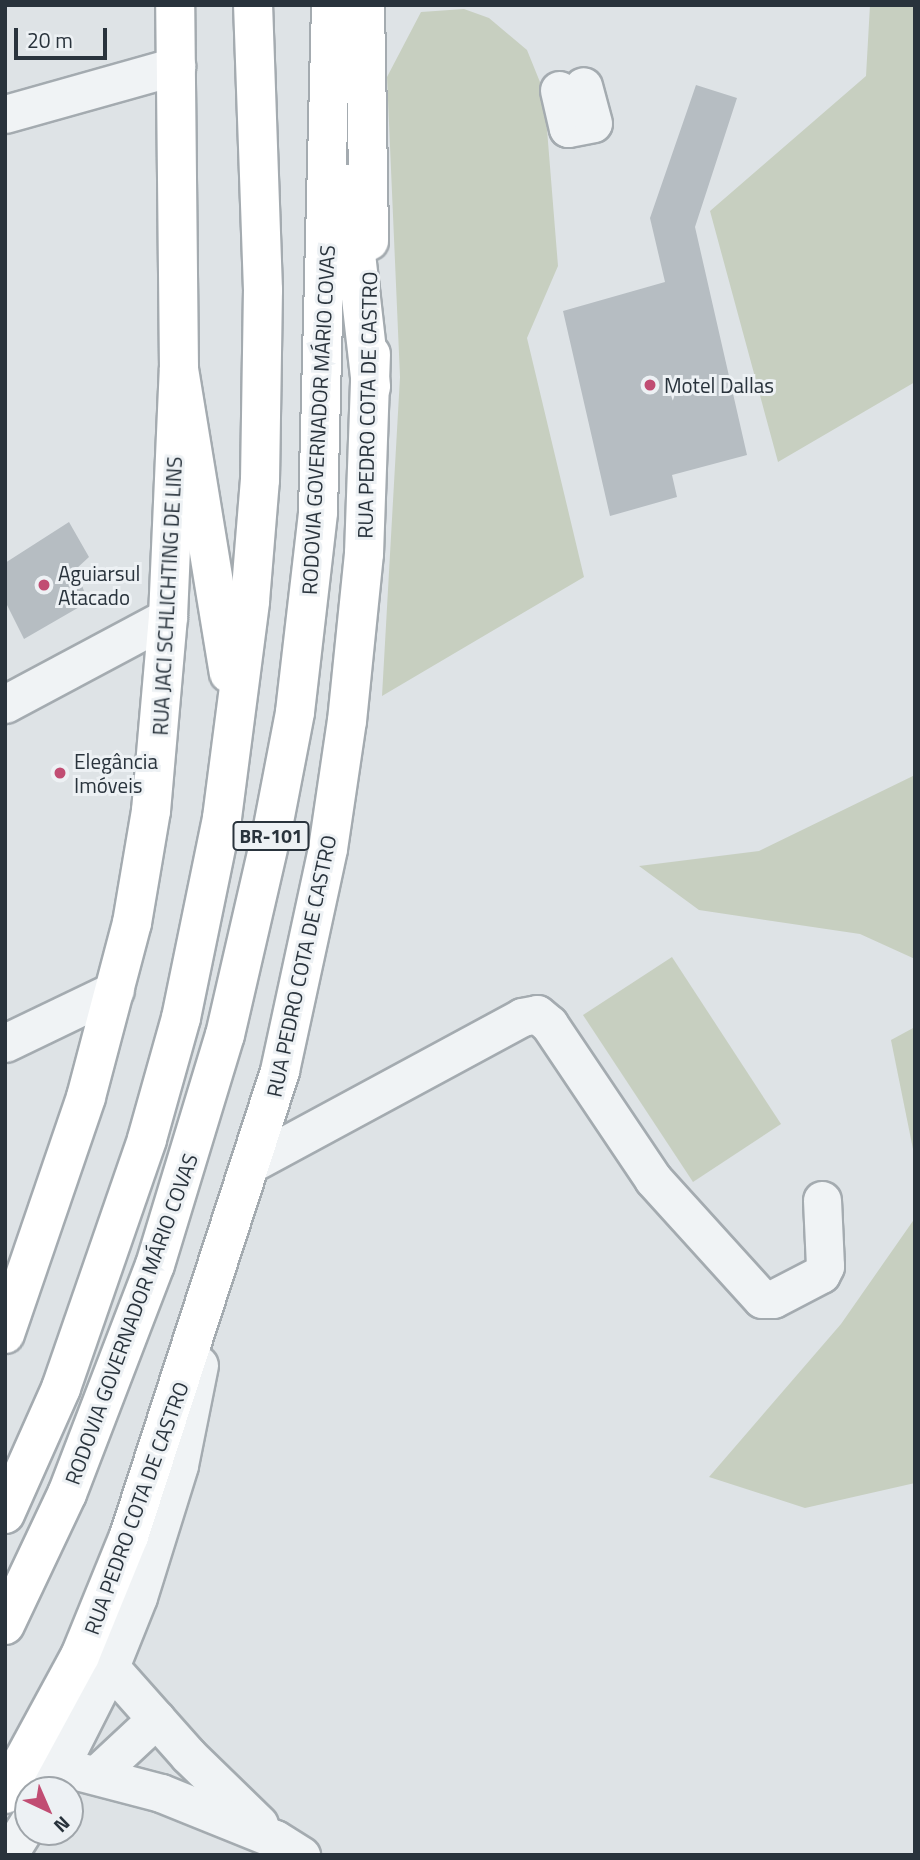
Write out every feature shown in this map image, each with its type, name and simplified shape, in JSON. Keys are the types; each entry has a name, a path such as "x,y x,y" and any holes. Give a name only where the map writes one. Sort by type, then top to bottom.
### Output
{"main road":[{"name":"RUA JACI SCHLICHTING DE LINS","path":"5,1334 86,1097 115,990 151,811 168,617 179,369 175,5"},
{"name":"RODOVIA GOVERNADOR MÁRIO COVAS","path":"5,1514 61,1388 151,1127 205,912 236,717 260,480 263,375 253,5"},
{"name":"RODOVIA GOVERNADOR MÁRIO COVAS","path":"5,1625 67,1494 155,1265 225,1035 272,832 295,712 318,512 332,5"},
{"path":"332,5 339,108 371,387"},
{"name":"RUA PEDRO COTA DE CASTRO","path":"5,1794 80,1656 106,1597 164,1441 254,1162 305,966 328,849 356,646 371,387 365,5"},
{"path":"179,369 236,717"}],"street":[{"path":"5,114 176,66"},
{"path":"571,88 581,126"},
{"path":"5,704 168,617"},
{"path":"5,1043 115,990"},
{"path":"254,1162 522,1017 537,1014 549,1024 653,1179 762,1299 773,1299 821,1274 825,1266 821,1200"},
{"path":"56,1776 110,1667 138,1597 179,1465 218,1271"},
{"path":"110,1667 156,1719 288,1847"},
{"path":"97,1774 156,1719"},
{"path":"80,1776 97,1774 162,1793 288,1847"}],"green space":[{"path":"870,5 915,5 915,382 778,462 710,211 866,76"},
{"path":"464,9 489,18 527,50 544,92 558,266 527,338 584,577 382,696 400,377 387,77 421,12"},
{"path":"915,775 915,959 860,934 699,910 639,866 759,851"},
{"path":"672,957 781,1124 693,1182 583,1015"},
{"path":"915,1027 915,1159 891,1040"},
{"path":"915,1218 915,1483 805,1508 709,1477 841,1324"}],"building":[{"path":"696,85 737,98 695,227 747,455 672,475 677,497 610,516 563,311 665,282 650,218"},
{"name":"Aguiarsul Atacado","path":"69,522 89,557 76,569 88,602 24,639 5,601 5,563"}],"place":[{"name":"Motel Dallas","path":"650,385"},
{"name":"Aguiarsul Atacado","path":"44,585"},
{"name":"Elegância Imóveis","path":"60,773"}]}
